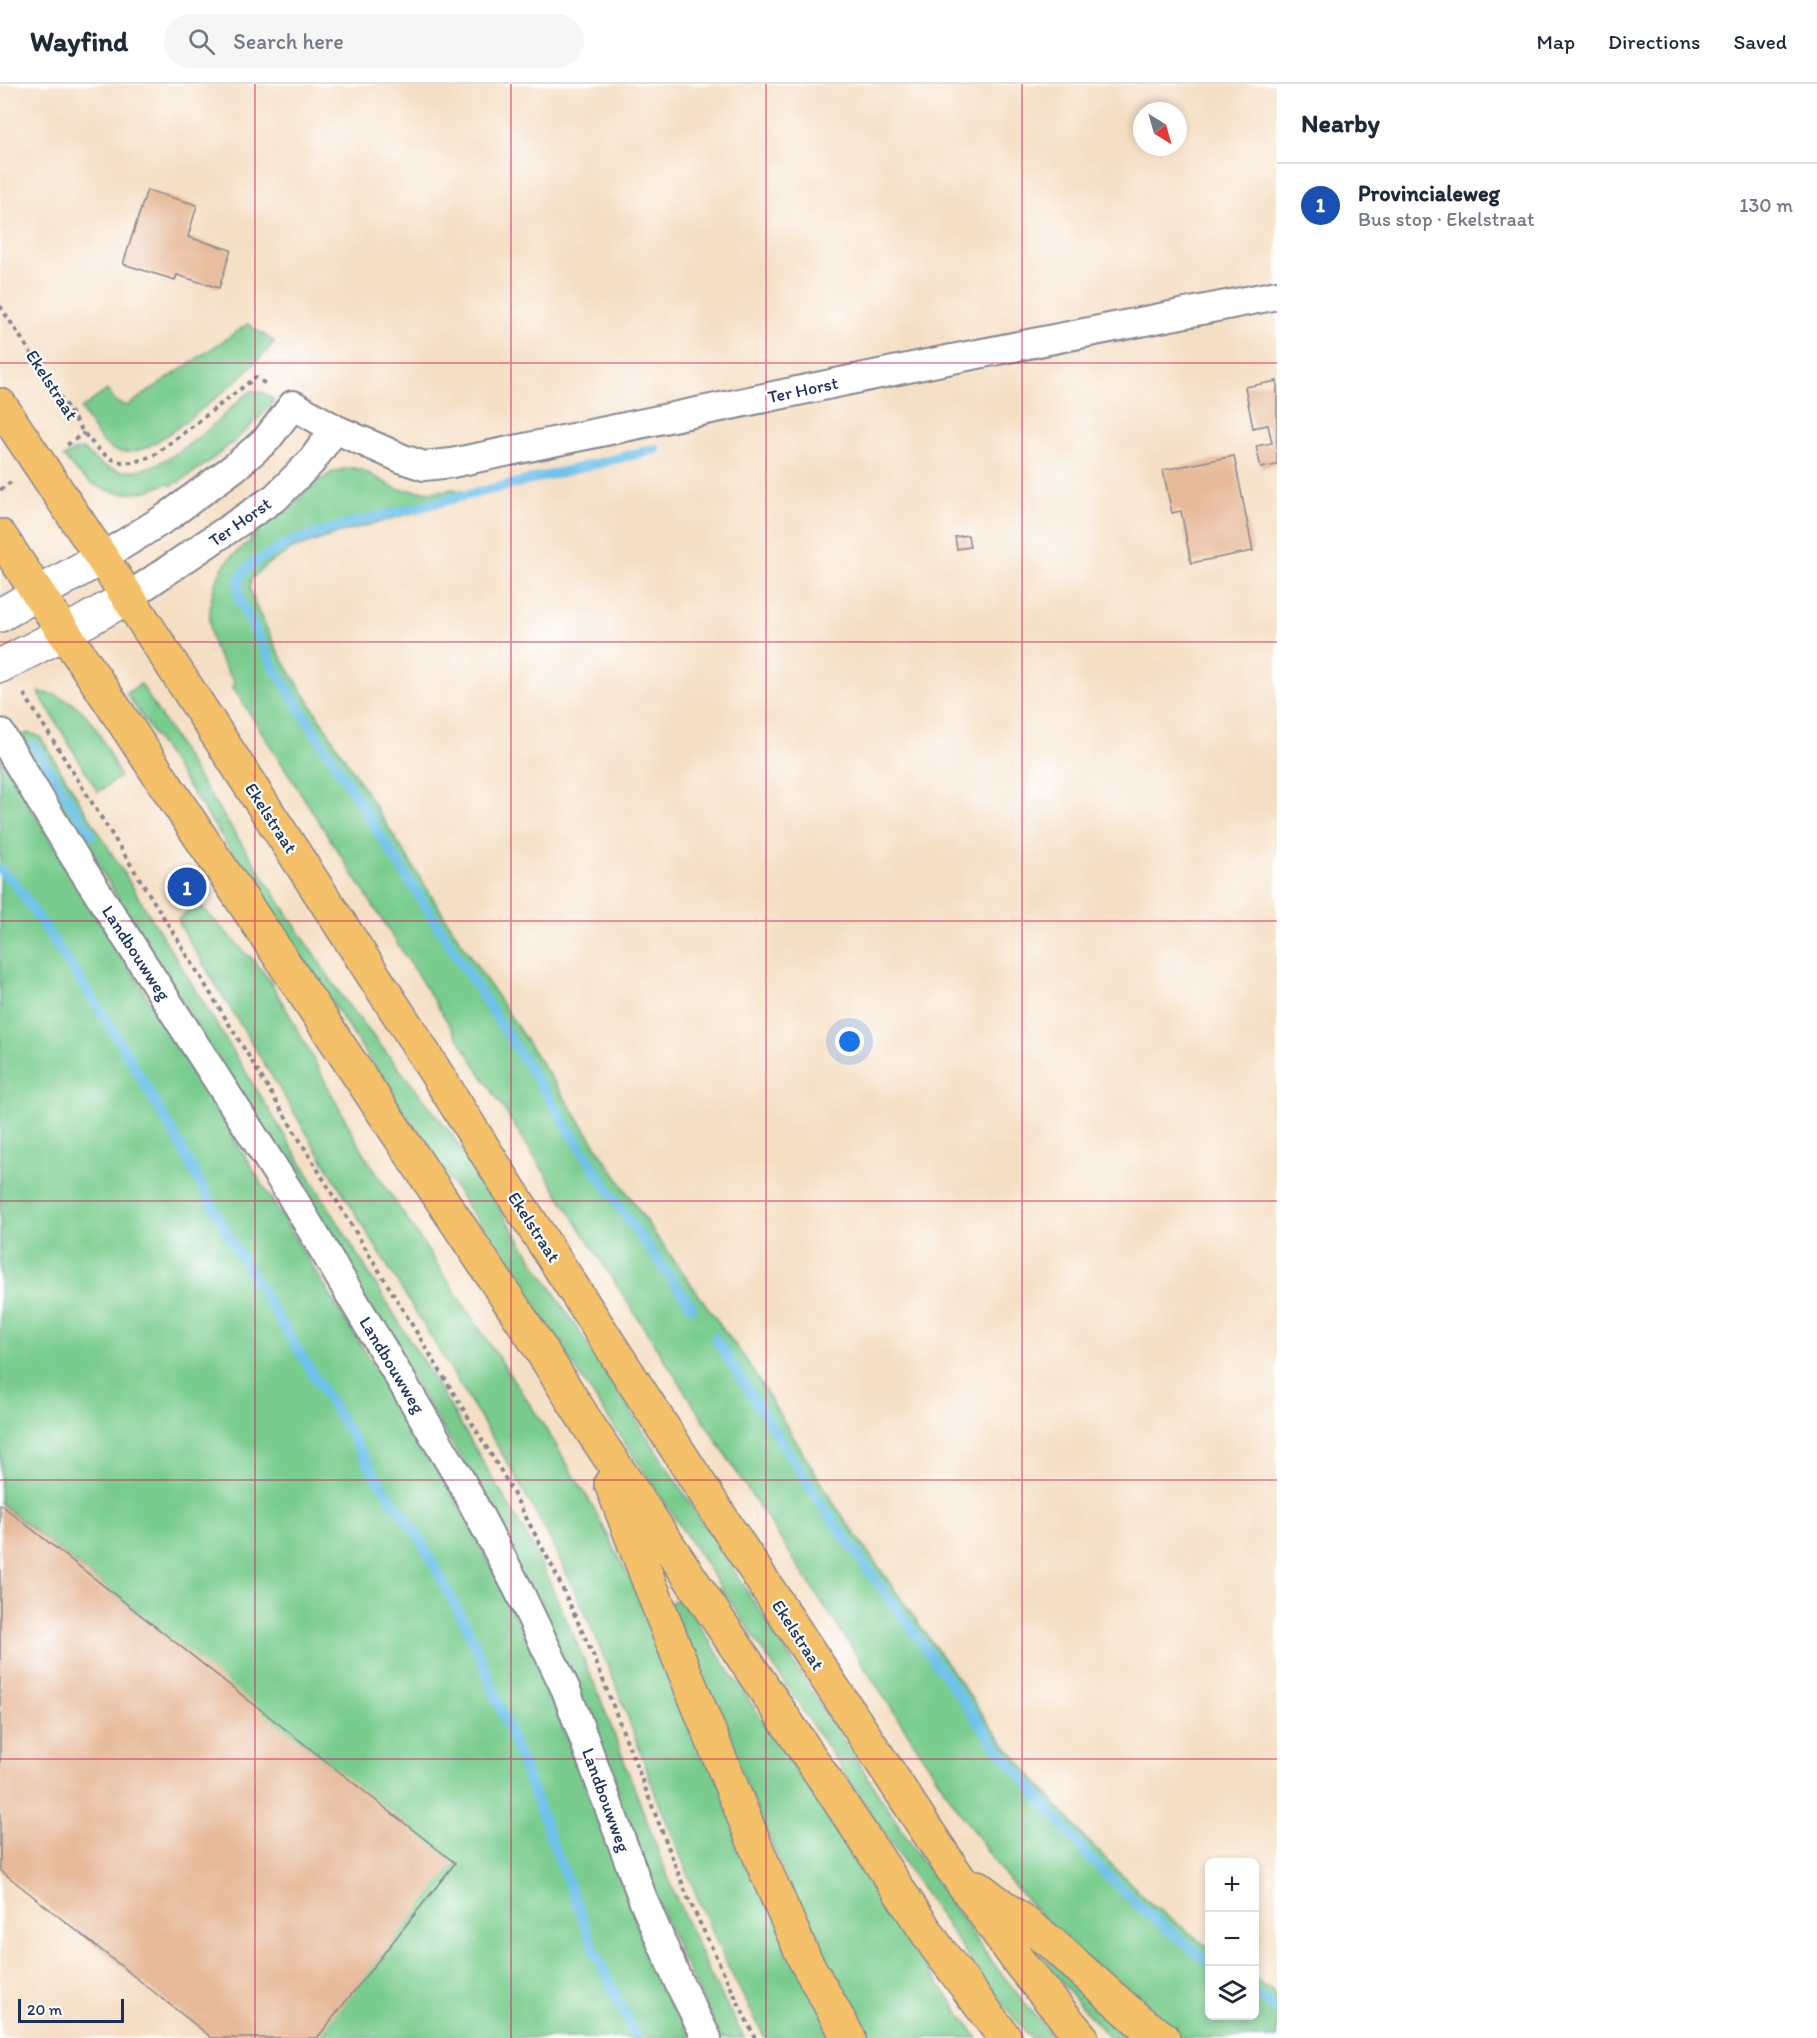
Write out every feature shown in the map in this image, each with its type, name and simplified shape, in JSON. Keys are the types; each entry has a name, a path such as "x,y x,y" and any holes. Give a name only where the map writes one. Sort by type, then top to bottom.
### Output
{"main road":[{"name":"Ekelstraat","path":"0,405 128,597 729,1530 951,1868 1022,1966 1082,2038"},
{"path":"0,536 938,1949 1005,2038"},
{"path":"590,1428 668,1631 767,1874 805,1960 849,2038"},
{"path":"951,1868 1050,1942 1139,2021 1163,2038"}],"street":[{"name":"Ter Horst","path":"293,405 335,429 403,459 424,466 452,463 932,363 1277,295"},
{"path":"0,615 101,558 167,517 235,467 267,439 293,405"},
{"name":"Ter Horst","path":"128,597 276,497 310,462 335,429"},
{"path":"0,666 128,597"},
{"name":"Landbouwweg","path":"0,733 74,856 288,1190 460,1480 517,1587 566,1690 644,1902 679,1983 707,2038"}],"path":[{"name":"Ekelstraat","path":"0,306 84,433 108,459 123,463 143,460 156,454 256,377 293,405"}],"green space":[{"path":"248,324 274,342 242,376 218,396 148,447 126,452 110,448 96,433 81,409 107,390 116,402 127,406"},
{"path":"253,391 264,393 275,401 226,448 171,486 168,483 138,493 111,491 98,487 86,479 64,457 82,449 104,466 119,471 151,466 167,459 197,439 240,399"},
{"path":"353,468 364,471 397,489 432,492 453,489 480,495 342,532 292,549 269,563 251,579 250,589 256,607 282,659 453,930 652,1230 748,1363 836,1507 1000,1739 1085,1838 1150,1903 1205,1945 1205,2020 1259,2020 1259,1983 1277,1995 1277,2038 1175,2038 1047,1923 1002,1872 955,1805 745,1485 232,686 235,683 216,652 210,627 210,605 219,575 230,558 251,540 250,537 297,500 318,478 322,480 329,474"},
{"path":"141,684 194,771 344,1000 450,1132 918,1855 988,1957 1053,2038 1031,2038 981,1975 935,1908 126,693"},
{"path":"38,692 56,695 82,711 99,734 120,777 98,792"},
{"path":"28,733 41,738 438,1386 532,1545 601,1700 674,1893 709,1972 744,2038 721,2038 680,1954 474,1480 32,757 21,737"},
{"path":"0,757 448,1487 484,1551 532,1651 631,1906 691,2038 297,2038 440,1856 0,1503"},
{"path":"200,905 250,956 268,978 365,1156 546,1429 592,1505 651,1620 836,2038 765,2038 727,1965 698,1899 657,1798 618,1690 583,1608 548,1535 509,1465 179,924 178,919"},
{"path":"677,1600 691,1613 922,1960 977,2038 861,2038 838,1999 669,1604"},
{"path":"1033,1947 1141,2038 1109,2038"}],"building":[{"path":"147,190 197,205 188,237 231,250 219,288 177,275 175,280 123,264"},
{"path":"1277,381 1277,465 1261,468 1256,446 1272,443 1268,425 1253,428 1245,387"},
{"path":"1234,456 1253,551 1191,563 1181,511 1172,513 1163,470"},
{"path":"968,535 970,547 957,549 955,537"},
{"path":"0,1504 455,1863 317,2038 212,2038 0,1870"}],"waterway":[{"path":"656,449 341,526 286,544 250,565 238,583 239,599 273,666 623,1212 692,1307"},
{"path":"33,745 91,835"},
{"path":"0,870 15,883 108,1022 175,1136 234,1246 382,1486 420,1539 474,1641 595,1951 636,2038"},
{"path":"715,1338 823,1507 996,1746 1090,1858 1142,1909 1205,1959"},
{"path":"1259,1996 1277,2009"}],"place":[{"name":"Provincialeweg","path":"187,887"}]}
